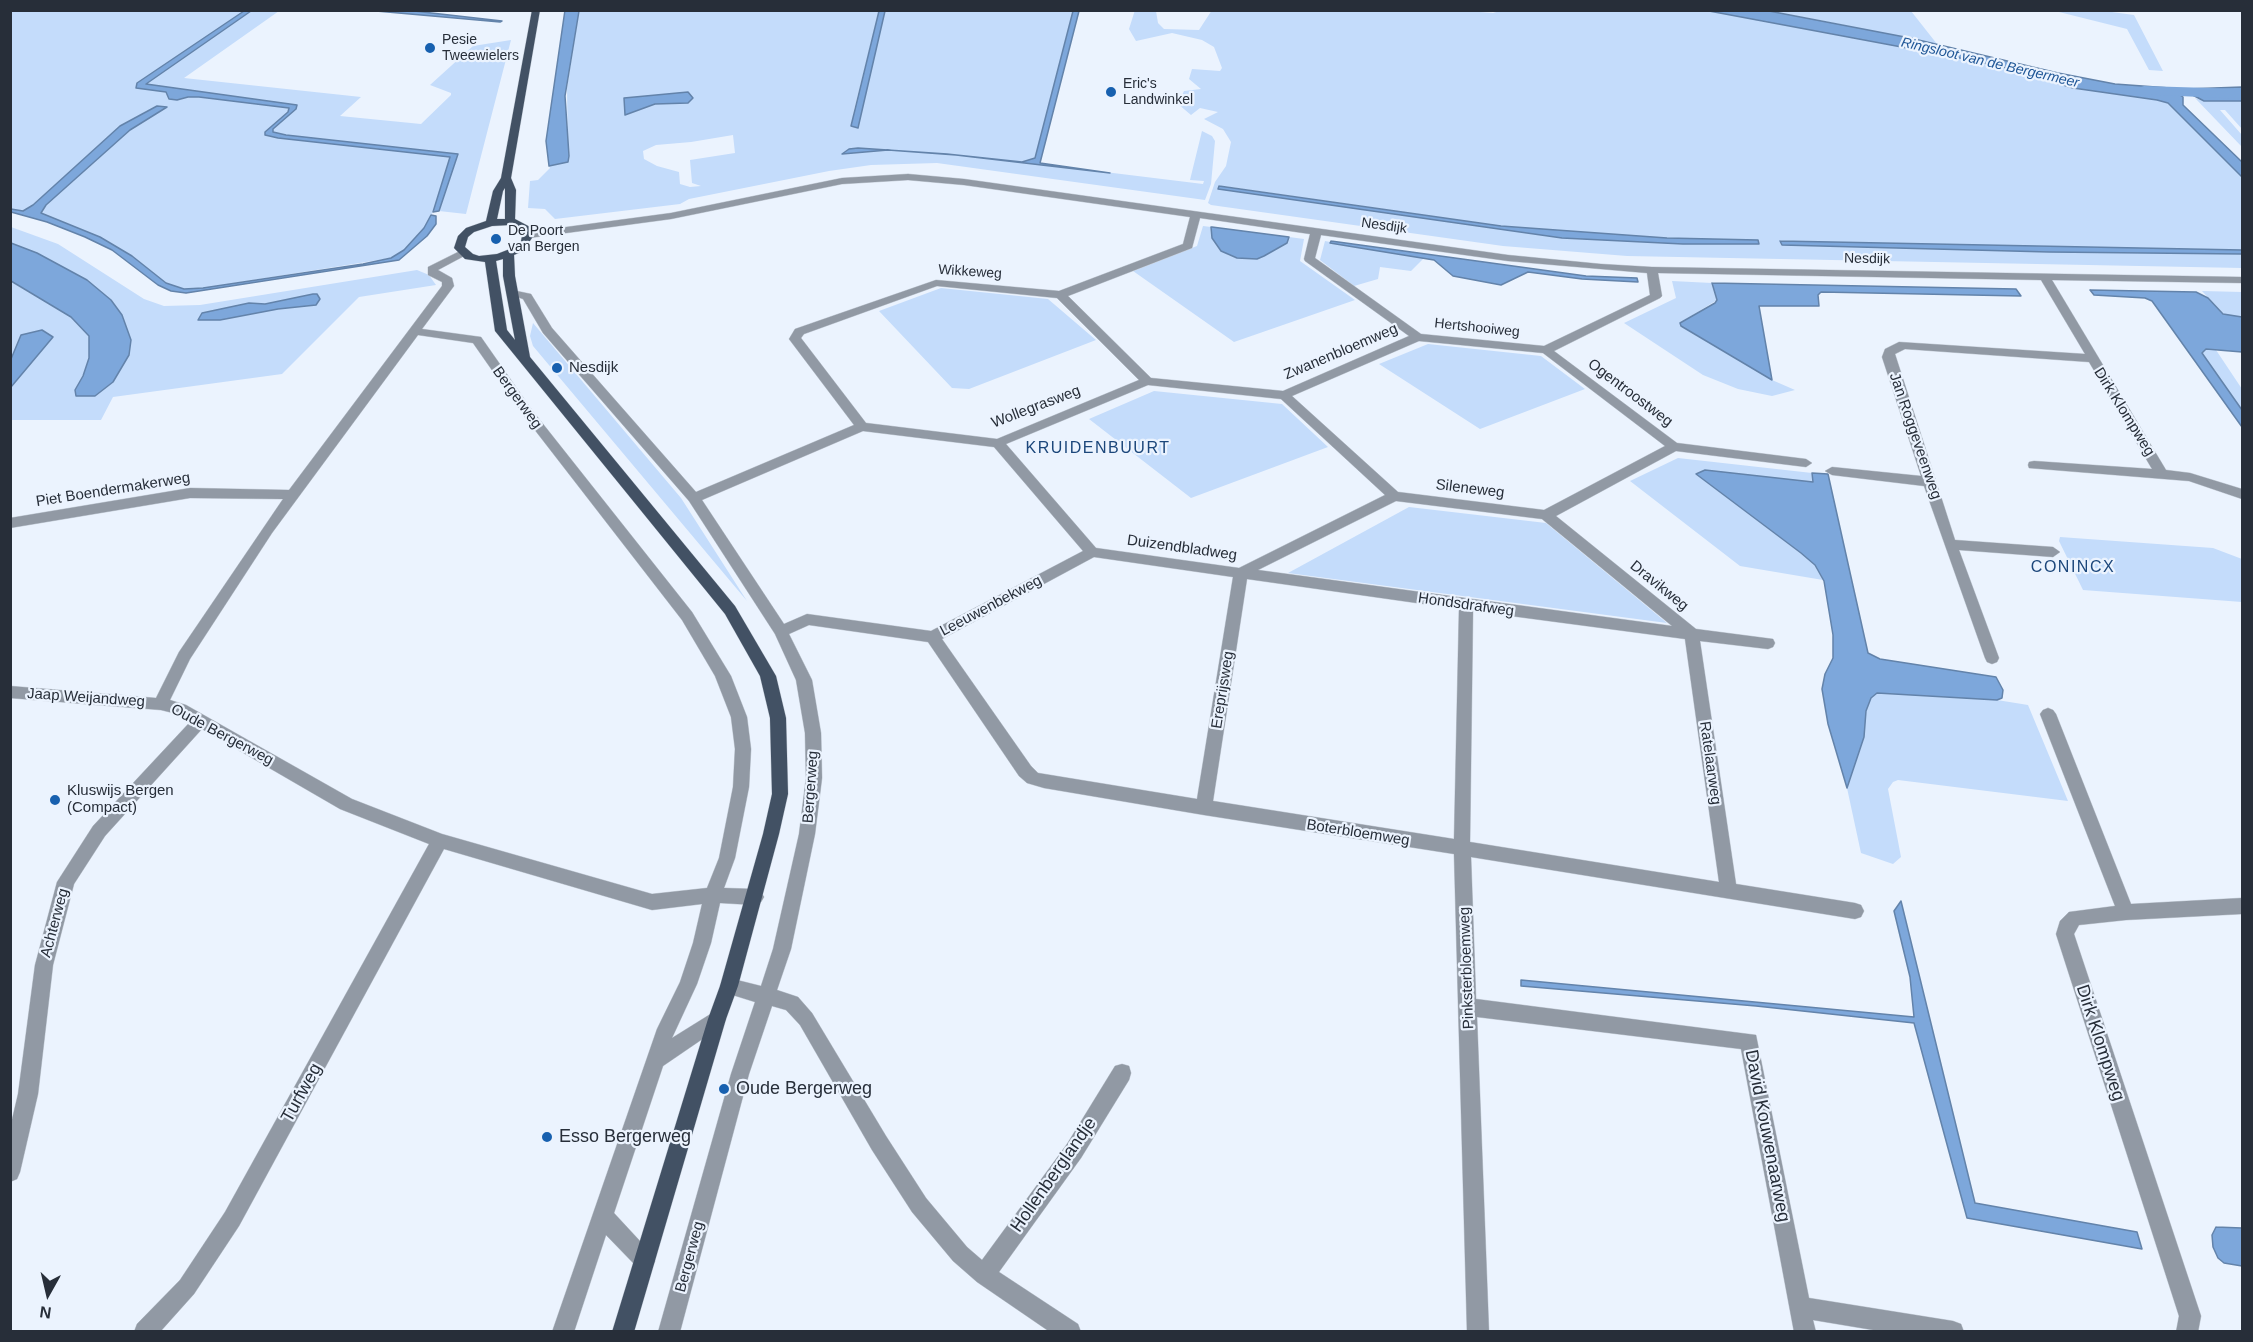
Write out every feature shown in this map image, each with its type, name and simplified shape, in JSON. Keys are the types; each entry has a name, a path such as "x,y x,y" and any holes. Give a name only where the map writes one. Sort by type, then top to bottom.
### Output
{"main road":[{"path":"491,223 498,191 506,178 537,10"},
{"path":"506,178 512,190 510,222"},
{"path":"510,222 524,226 529,235 526,242 508,254 490,258 469,257 459,248 463,236 470,230 491,223 510,222"},
{"name":"Bergerweg","path":"508,254 512,292 524,357"},
{"name":"Bergerweg","path":"490,258 501,331 744,630 768,676 778,718 780,794 755,897 623,1332"}],"street":[{"name":"Nesdijk","path":"529,235 657,218 842,181 885,177 964,182 1508,258 1652,270 2242,280"},
{"name":"Wikkeweg","path":"862,427 795,339 799,332 936,283 1060,295 1188,246 1197,215"},
{"name":"Hertshooiweg","path":"1316,232 1309,260 1418,337 1546,350"},
{"name":"Oude Bergerweg","path":"462,253 432,269 432,273 450,282 267,530 184,656 161,704 181,710 346,804 440,841 652,902 712,895 755,897"},
{"path":"1546,350 1656,296 1652,270"},
{"name":"Dirk Klompweg","path":"2045,277 2091,358 2162,474 2190,477 2242,494"},
{"name":"Bergerweg","path":"512,292 527,296 547,330 694,498 781,632 804,680 813,733 814,778 807,834 782,949 740,1074 669,1332"},
{"path":"1060,295 1147,381"},
{"name":"Bergerweg","path":"413,331 477,340 528,413 687,616 708,648 732,696 739,717 743,749 741,787 727,858 712,895 702,943 688,984 666,1029 563,1332"},
{"name":"Zwanenbloemweg","path":"1147,381 1284,395 1418,337"},
{"name":"Jan Roggeveenweg","path":"1992,658 1950,544 1888,357 1889,352 1903,345 2091,358"},
{"name":"Ogentroostweg","path":"1546,350 1674,447 1806,463"},
{"name":"Wollegrasweg","path":"862,427 998,443 1147,381"},
{"path":"1284,395 1394,496"},
{"path":"694,498 862,427"},
{"path":"998,443 1092,552"},
{"path":"1546,515 1674,447"},
{"path":"2034,465 2162,474"},
{"path":"1832,471 1931,482"},
{"name":"Piet Boendermakerweg","path":"10,523 189,493 294,495"},
{"name":"Sileneweg","path":"1394,496 1546,515"},
{"name":"Duizendbladweg","path":"1092,552 1241,573 1394,496"},
{"name":"Dravikweg","path":"1546,515 1692,634 1768,643"},
{"path":"1950,544 2053,552"},
{"name":"Leeuwenbekweg","path":"781,632 807,619 933,637 1092,552"},
{"name":"Hondsdrafweg","path":"1241,573 1692,634"},
{"name":"Ereprijsweg","path":"1204,808 1241,573"},
{"name":"Pinksterbloemweg","path":"1466,605 1462,850 1478,1332"},
{"name":"Ratelaarweg","path":"1692,634 1729,892"},
{"name":"Boterbloemweg","path":"933,637 1025,771 1033,778 1462,850 1854,911"},
{"name":"Jaap Weijandweg","path":"10,692 161,704"},
{"path":"2048,714 2126,912"},
{"name":"Achterweg","path":"10,1172 28,1094 44,965 66,882 99,831 200,721"},
{"name":"Turfweg","path":"145,1332 187,1287 232,1219 440,841"},
{"name":"Dirk Klompweg","path":"2187,1332 2190,1316 2064,934 2066,927 2075,918 2126,912 2242,906"},
{"path":"729,986 792,1004 806,1019 879,1143 919,1205 960,1254 984,1275 1070,1332"},
{"name":"David Kouwenaarweg","path":"1468,1007 1749,1041 1804,1332"},
{"path":"656,1060 717,1019"},
{"name":"Hollenberglandje","path":"984,1275 1074,1150 1122,1073"},
{"path":"603,1216 645,1261"},
{"path":"1800,1307 1953,1332"}],"shaded area":[{"path":"1135,10 1156,11 1158,23 1164,29 1199,30 1212,10 1455,10 1493,13 1503,10 1709,11 2007,68 2073,88 2140,95 2168,103 2242,177 2242,268 1627,256 1503,246 1211,205 1208,203 1215,182 1226,166 1231,142 1223,129 1204,119 1218,112 1200,108 1191,115 1178,104 1184,91 1201,89 1189,79 1192,69 1220,71 1222,68 1214,47 1202,40 1172,33 1136,41 1129,29","holes":["1223,186 1501,226 1667,238 1757,240 1759,243 1683,244 1562,238 1218,189"]},
{"path":"2097,10 2134,15 2163,71 2149,70 2127,29 2055,11"},
{"path":"11,11 244,11 137,83 166,92 177,100 199,97 289,108 288,112 265,132 265,135 450,157 433,212 424,228 404,250 391,258 203,288 184,289 166,283 132,256 100,237 41,214 46,205 130,130 166,107 120,126 33,205 23,211 11,209"},
{"path":"251,11 279,11 184,78 361,97 340,116 421,124 451,95 451,93 430,85 473,46 511,40 466,214 439,211 457,154 286,135 273,132 273,129 296,109 297,105 145,84"},
{"path":"579,11 879,11 854,110 852,126 857,127 885,11 1073,11 1035,158 1023,162 1203,184 1204,181 1190,180 1202,131 1212,136 1215,141 1211,184 1205,200 937,163 871,165 829,171 689,199 680,204 555,219 545,209 528,208 530,181 538,180 550,168 549,166 568,162 567,88","holes":["733,135 735,153 690,160 692,183 701,186 690,187 680,184 679,172 657,166 644,159 643,151 656,145"]},
{"path":"1769,11 1911,11 1937,44 1824,21"},
{"path":"2195,98 2204,101 2242,101 2242,129 2225,110 2220,110 2242,135 2242,147"},
{"path":"1203,226 1211,227 1212,238 1228,255 1237,258 1257,259 1287,243 1289,237 1304,239 1300,261 1355,300 1234,342 1133,271 1197,246"},
{"path":"11,227 58,244 144,299 164,306 200,305 417,270 429,275 436,285 359,297 282,374 113,397 101,420 11,420 10,281 71,317 89,336 89,358 75,390 95,396 113,382 129,355 131,340 87,280 37,253 11,243"},
{"path":"1325,241 1424,258 1411,271 1380,267 1378,279 1354,286 1320,260"},
{"path":"1672,281 1712,283 1717,300 1680,323 1681,326 1772,380 1795,390 1772,396 1738,389 1703,375 1624,323 1676,298"},
{"path":"941,288 1048,299 1096,340 969,389 952,388 879,311"},
{"path":"2202,291 2242,292 2242,317 2223,314"},
{"path":"533,323 681,498 747,601 533,346 530,336"},
{"path":"1428,344 1541,356 1585,389 1480,429 1379,364"},
{"path":"2206,349 2216,350 2242,389 2242,410 2202,353"},
{"path":"1154,391 1282,404 1328,447 1191,498 1089,419"},
{"path":"1678,458 1812,473 1814,482 1705,470 1696,474 1801,553 1815,565 1823,580 1740,566 1630,481"},
{"path":"1409,507 1546,523 1667,623 1288,573"},
{"path":"2060,537 2213,548 2242,559 2242,602 2083,590 2059,541"},
{"path":"1877,693 1997,700 2028,705 2068,801 1898,780 1893,782 1888,789 1901,857 1893,864 1861,853 1847,788 1864,737 1866,711 1871,698"}],"water":[{"path":"565,10 579,11 565,96 569,156 568,162 549,166 546,141"},
{"path":"244,11 251,11 146,84 297,105 296,109 273,129 273,132 286,135 458,154 439,211 433,212 450,157 278,138 265,135 265,132 288,112 289,108 199,97 169,99 166,92 136,88 137,83"},
{"path":"376,11 414,11 502,21 500,22"},
{"path":"879,11 885,11 858,128 851,126"},
{"path":"1073,11 1079,11 1040,163 1110,173 892,150 1022,162 1035,158"},
{"path":"1709,11 1769,11 1910,38 2115,84 2170,88 2183,97 2183,105 2242,162 2242,177 2168,103 2073,88 2007,68 1955,57"},
{"path":"2242,87 2242,101 2204,101 2185,91 2186,89"},
{"path":"688,92 693,98 688,103 655,104 625,115 624,98"},
{"path":"157,106 167,107 130,130 46,205 41,213 100,237 132,256 166,283 184,289 203,288 391,258 404,250 424,228 431,215 436,216 436,224 427,236 399,260 186,293 171,291 158,285 112,250 85,237 47,222 11,212 11,209 23,211 33,205 120,126"},
{"path":"858,148 888,150 842,154 849,149"},
{"path":"1219,186 1501,226 1667,238 1758,240 1759,244 1683,244 1562,238 1218,189"},
{"path":"1211,227 1289,237 1287,243 1257,259 1237,258 1221,251 1212,238"},
{"path":"1331,241 1586,276 1637,278 1638,282 1582,279 1528,272 1501,285 1453,276 1434,260 1330,243"},
{"path":"1780,241 2242,250 2242,254 1782,245"},
{"path":"11,243 37,253 87,280 111,300 122,315 131,340 129,355 113,382 95,396 76,396 75,390 89,358 89,336 71,317 11,281"},
{"path":"1712,283 2016,289 2021,296 1821,292 1818,295 1819,306 1759,306 1772,380 1681,326 1680,323 1715,303 1717,300"},
{"path":"2090,290 2196,292 2208,298 2223,314 2242,317 2242,352 2206,349 2202,353 2242,410 2242,427 2152,301 2145,298 2094,295"},
{"path":"317,294 320,299 316,305 278,309 220,320 198,320 202,313 249,303 265,304"},
{"path":"42,330 53,337 11,387 11,359 21,335"},
{"path":"1705,470 1813,482 1812,473 1828,474 1868,653 1880,659 1996,677 2003,690 2002,698 1997,700 1877,693 1871,698 1866,711 1864,737 1847,788 1828,724 1822,689 1825,674 1833,658 1833,635 1824,581 1815,565 1801,553 1696,474"},
{"path":"1901,901 1975,1203 2137,1232 2142,1249 1967,1218 1914,1023 1756,1006 1521,986 1521,980 1914,1017 1910,977 1894,911"},
{"path":"2216,1227 2242,1228 2242,1266 2224,1263 2218,1258 2213,1247 2212,1235"}],"waterway":[{"name":"Ringsloot van de Bergermeer","path":"2144,91 2242,94"}],"place":[{"name":"Pesie Tweewielers","path":"430,48"},
{"name":"Eric's Landwinkel","path":"1111,92"},
{"name":"De Poort van Bergen","path":"496,239"},
{"name":"Nesdijk","path":"557,368"},
{"name":"Kluswijs Bergen (Compact)","path":"55,800"},
{"name":"Oude Bergerweg","path":"724,1089"},
{"name":"Esso Bergerweg","path":"547,1137"}],"district":[{"name":"KRUIDENBUURT","path":"1098,449"},
{"name":"CONINCX","path":"2073,568"}]}
